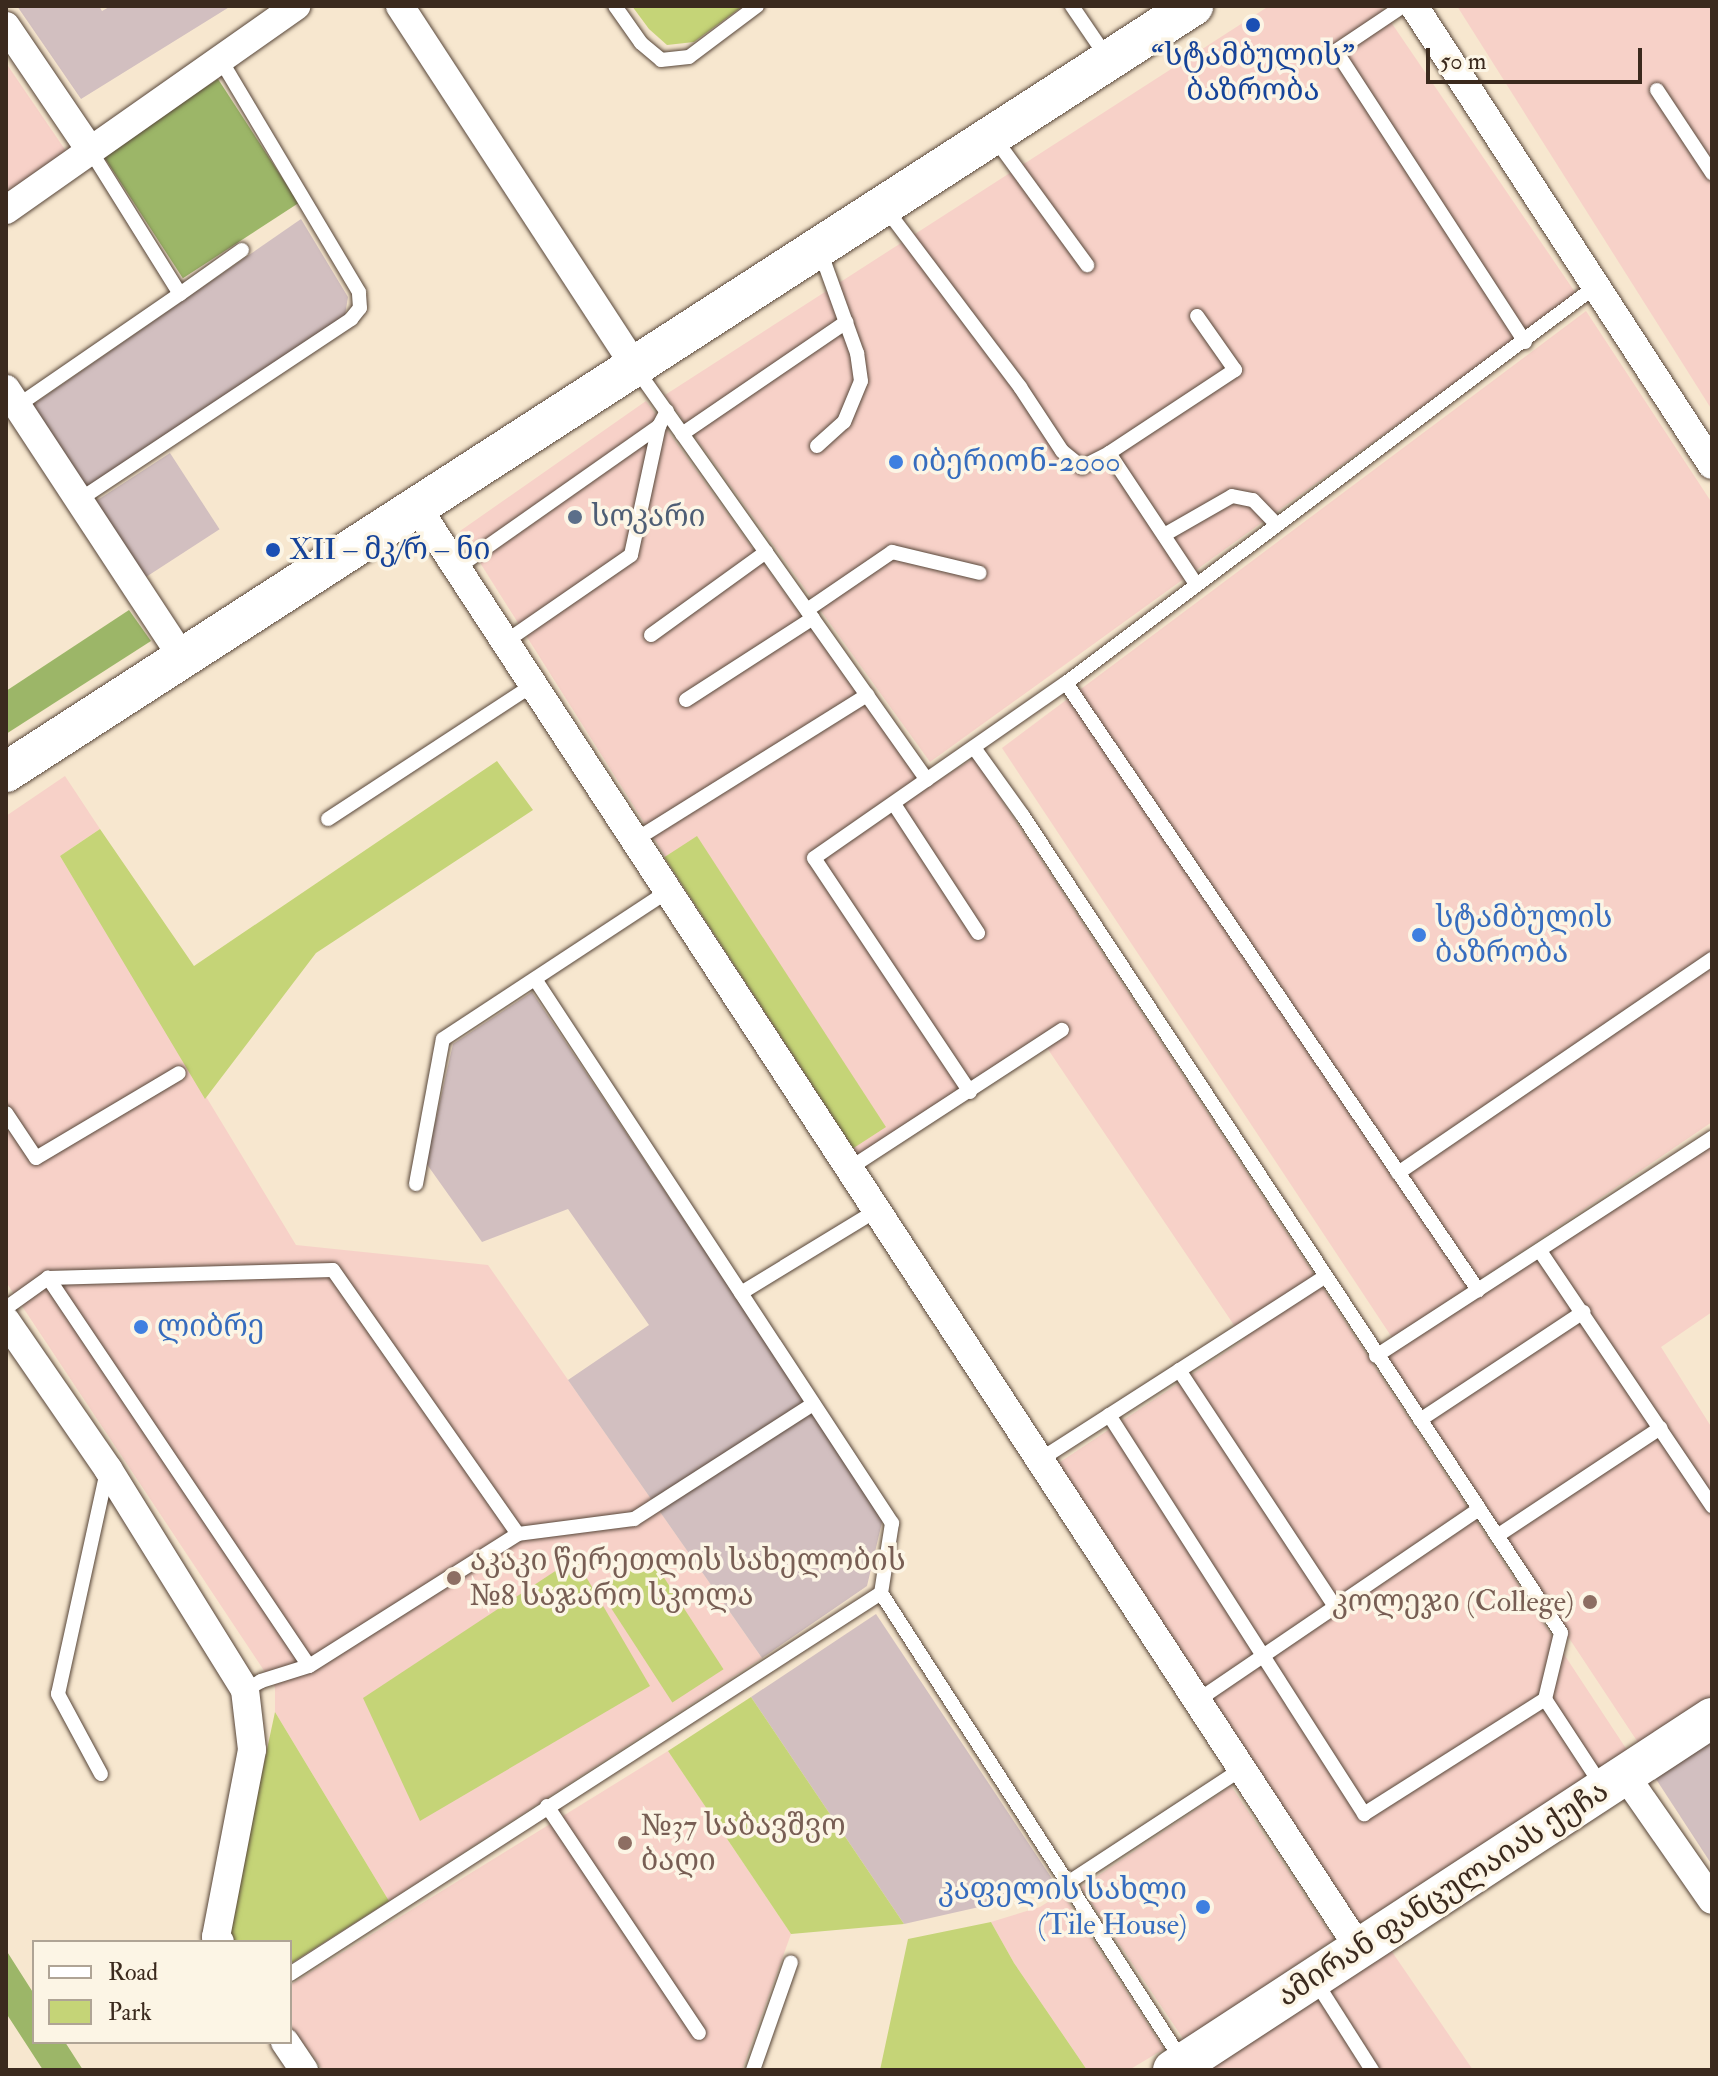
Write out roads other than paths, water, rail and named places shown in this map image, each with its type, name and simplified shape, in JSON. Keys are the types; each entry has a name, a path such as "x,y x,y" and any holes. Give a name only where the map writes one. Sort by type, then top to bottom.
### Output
{"street":[{"path":"6,210 296,6"},
{"path":"400,6 635,366"},
{"path":"6,772 1193,6"},
{"path":"1414,6 1712,465"},
{"path":"6,26 90,150"},
{"path":"12,398 183,658"},
{"path":"417,507 1359,1948"},
{"path":"6,1321 108,1469 245,1690 252,1750 216,1937 218,1940"},
{"name":"ამირან ფანცულაიას ქუჩა","path":"1179,2066 1712,1718"},
{"path":"1614,1782 1712,1900"},
{"path":"286,2044 304,2070"}],"lane":[{"path":"615,6 641,43 661,60 689,57 757,6"},
{"path":"1072,6 1109,60"},
{"path":"1403,6 1336,51 1525,342"},
{"path":"79,500 351,319 360,308 359,292 220,59"},
{"path":"1657,90 1712,173"},
{"path":"993,135 1087,265"},
{"path":"90,150 180,294"},
{"path":"884,205 1020,387 1062,451 1082,467 1109,453 1235,370 1197,316"},
{"path":"817,446 844,422 861,381 857,353 819,247"},
{"path":"12,398 180,294 242,250"},
{"path":"970,1092 814,858 1066,683 1596,286"},
{"path":"682,434 846,322"},
{"path":"635,366 927,780"},
{"path":"505,642 631,555 659,426 667,411"},
{"path":"457,568 659,426"},
{"path":"1109,453 1196,584"},
{"path":"1164,535 1232,496 1253,500 1276,524"},
{"path":"651,635 766,552"},
{"path":"686,700 810,614 892,552 980,573"},
{"path":"1066,683 1478,1290"},
{"path":"328,819 533,685"},
{"path":"635,840 867,695"},
{"path":"975,749 1023,816 1561,1633 1545,1699 1364,1814 1109,1415"},
{"path":"894,804 978,933"},
{"path":"416,1184 443,1039 668,891"},
{"path":"1398,1173 1712,959"},
{"path":"535,979 892,1523 881,1593 1069,1882 1179,2066"},
{"path":"850,1168 1062,1030"},
{"path":"6,1113 36,1158 179,1073"},
{"path":"1376,1356 1712,1138"},
{"path":"741,1293 877,1210"},
{"path":"1540,1251 1712,1506"},
{"path":"6,1308 48,1278 333,1270 518,1534"},
{"path":"1041,1459 1324,1277"},
{"path":"48,1278 309,1666"},
{"path":"1420,1420 1583,1312"},
{"path":"1179,1370 1335,1607"},
{"path":"245,1690 261,1681 309,1666 518,1534 634,1519 813,1404"},
{"path":"1497,1536 1660,1428"},
{"path":"101,1774 58,1694 108,1469"},
{"path":"1198,1700 1479,1509"},
{"path":"292,1973 881,1593"},
{"path":"1545,1699 1614,1782"},
{"path":"1069,1882 1243,1768"},
{"path":"547,1806 699,2033"},
{"path":"753,2070 791,1962"},
{"path":"1313,1979 1372,2070"}],"place":[{"name":"“სტამბულის” ბაზრობა","path":"1253,25"},
{"name":"იბერიონ-2000","path":"896,462"},
{"name":"სოკარი","path":"575,517"},
{"name":"XII – მკ/რ – ნი","path":"273,550"},
{"name":"სტამბულის ბაზრობა","path":"1419,935"},
{"name":"ლიბრე","path":"141,1327"},
{"name":"აკაკი წერეთლის სახელობის №8 საჯარო სკოლა","path":"454,1578"},
{"name":"კოლეჯი (College)","path":"1590,1602"},
{"name":"№37 საბავშვო ბაღი","path":"625,1843"},
{"name":"კაფელის სახლი (Tile House)","path":"1203,1907"}]}
